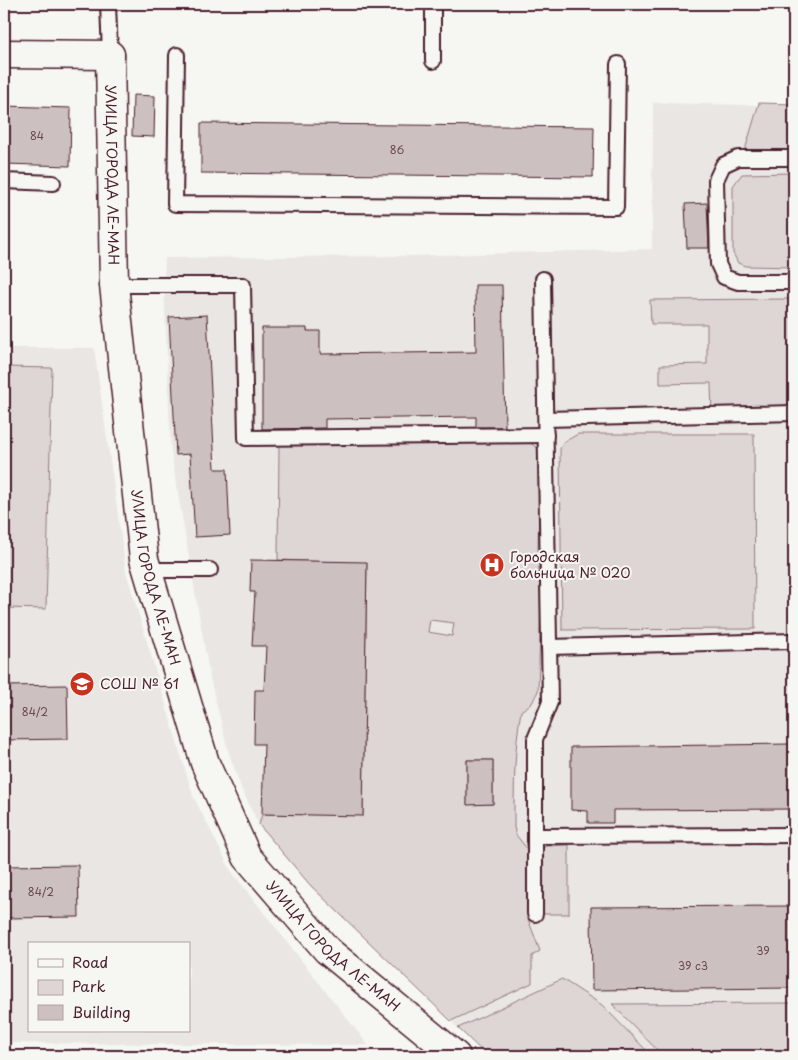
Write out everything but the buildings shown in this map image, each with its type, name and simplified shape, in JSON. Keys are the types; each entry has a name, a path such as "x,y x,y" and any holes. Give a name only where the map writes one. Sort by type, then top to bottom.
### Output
{"street":[{"path":"4,54 110,55"},
{"name":"УЛИЦА ГОРОДА ЛЕ-МАН","path":"110,55 114,285 144,559 205,763 247,857 327,950 456,1056"}],"lane":[{"path":"108,4 110,55"},
{"path":"433,4 433,61"},
{"path":"177,55 175,204 616,207 618,64"},
{"path":"794,158 738,158 723,165 716,180 718,264 724,277 738,282 794,282"},
{"path":"4,182 53,183"},
{"path":"535,914 535,739 550,702 543,278"},
{"path":"114,285 244,285 246,438 546,435"},
{"path":"546,419 794,414"},
{"path":"147,570 210,570"},
{"path":"549,647 794,640"},
{"path":"536,836 794,835"}],"shaded area":[{"name":"Городская больница № 020","path":"653,103 794,106 794,1056 487,1056 311,886 259,825 242,790 228,750 210,678 171,452 164,286 165,258 409,256 652,249"},
{"name":"СОШ № 61","path":"4,348 94,348 126,572 193,796 231,871 368,1045 4,1043"}],"green space":[{"path":"759,103 794,104 794,150 745,150"},
{"path":"794,173 794,267 745,266 738,263 733,253 733,186 742,174"},
{"path":"794,299 794,418 712,419 711,383 660,384 660,365 707,364 707,324 651,324 650,300"},
{"path":"4,367 52,368 46,609 4,608"},
{"path":"578,434 754,434 755,629 562,630 560,449 564,442"},
{"path":"530,443 539,449 538,549 541,603 538,691 532,703 521,711 514,783 514,827 516,835 528,850 528,919 540,951 532,956 532,983 451,1021 311,886 259,825 262,814 363,815 367,563 278,560 279,445","holes":["430,620 454,623 452,636 428,632","467,760 493,760 493,804 467,804"]},
{"path":"569,845 569,914 540,914 540,854 545,846"},
{"path":"562,979 602,1005 652,1056 487,1056 458,1028"},
{"path":"794,1003 794,1056 663,1056 612,1004"}],"place":[{"name":"Городская больница № 020","path":"492,565"},
{"name":"СОШ № 61","path":"82,684"}]}
